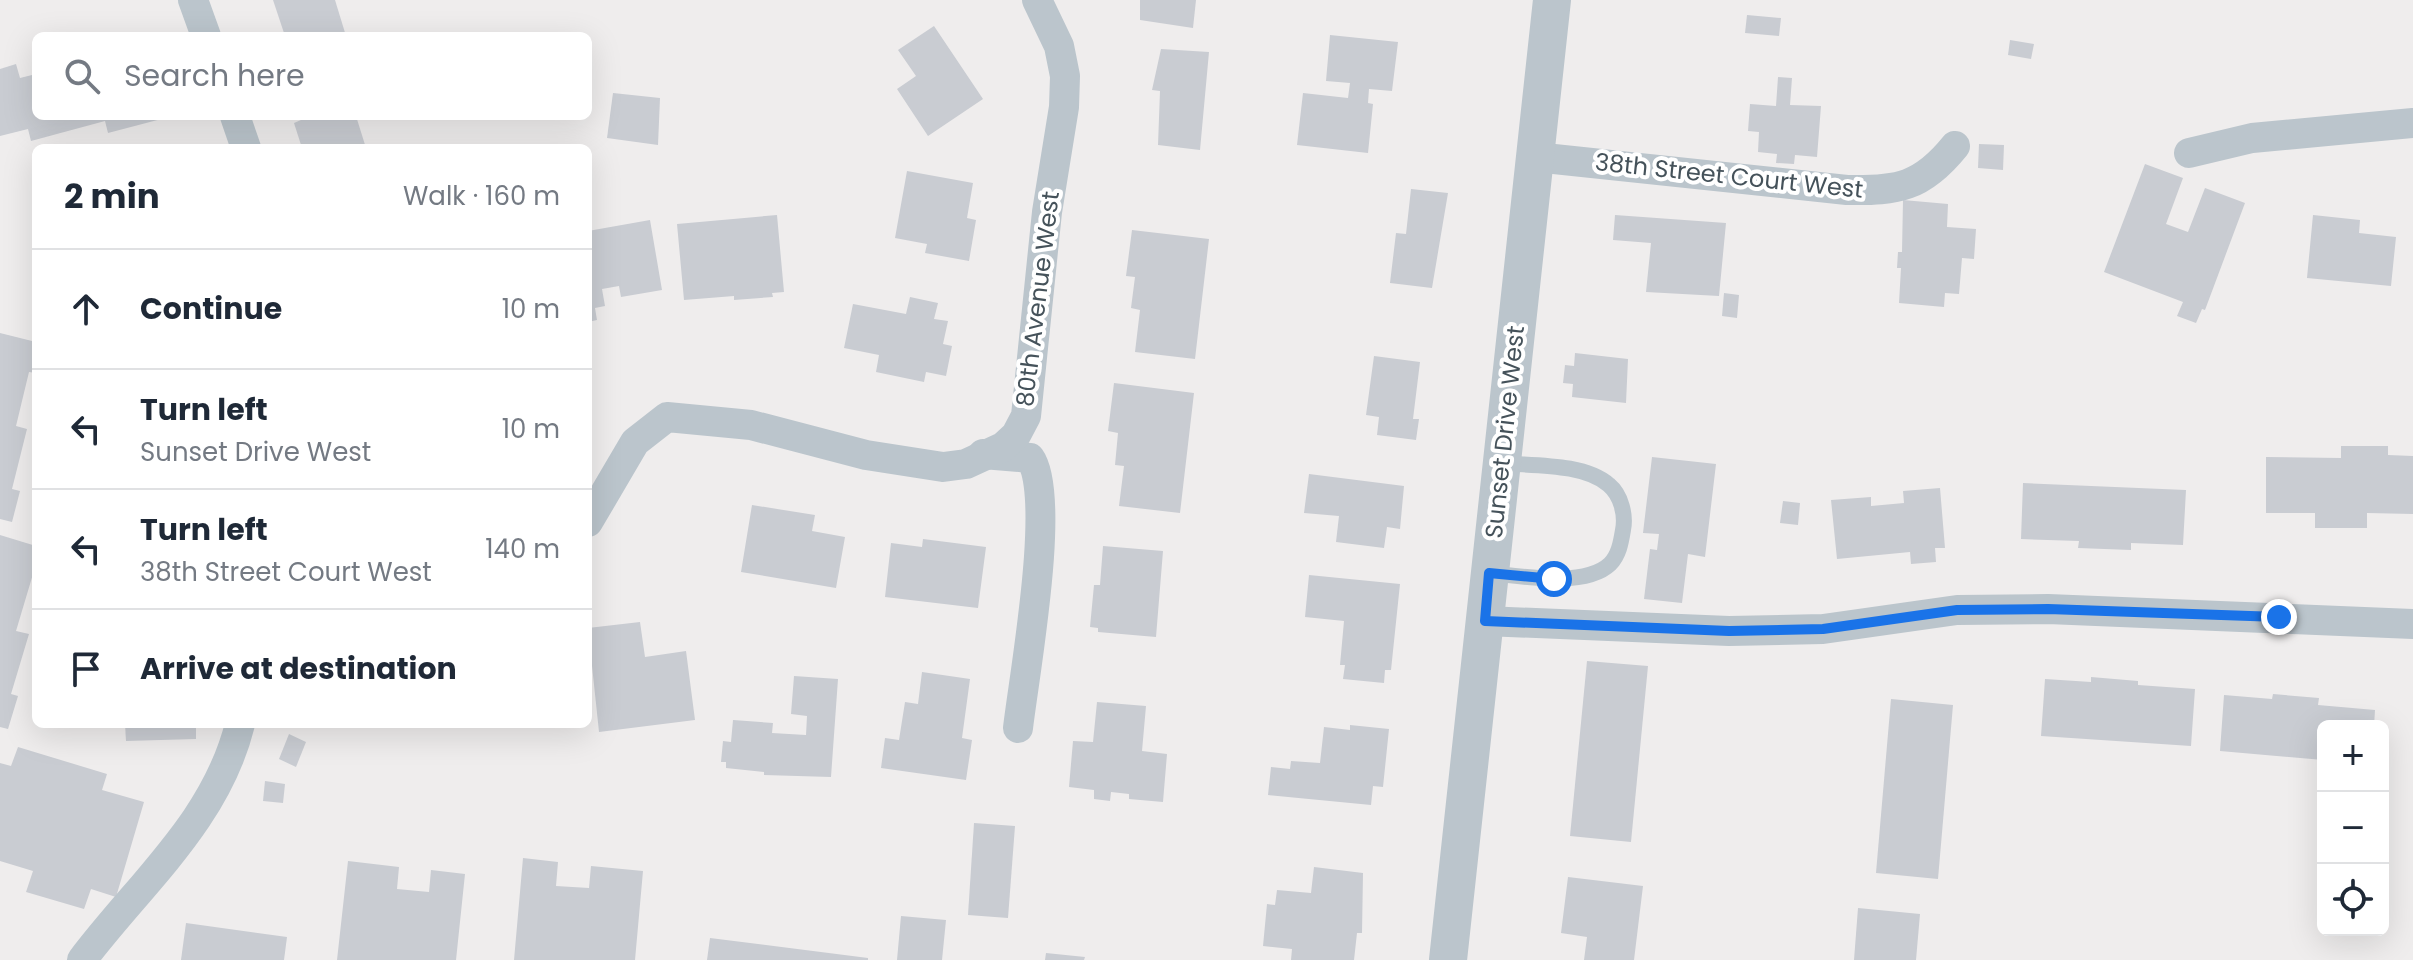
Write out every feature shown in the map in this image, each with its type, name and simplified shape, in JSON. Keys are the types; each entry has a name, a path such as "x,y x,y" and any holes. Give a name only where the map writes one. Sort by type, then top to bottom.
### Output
{"street":[{"path":"193,0 205,32"},
{"name":"80th Avenue West","path":"983,454 1003,447 1016,435 1026,416 1047,212 1061,135 1065,76 1059,46 1037,0"},
{"name":"Sunset Drive West","path":"1448,960 1552,0"},
{"path":"236,120 245,144"},
{"path":"2189,153 2252,138 2413,123"},
{"name":"38th Street Court West","path":"1535,157 1847,190 1886,190 1921,179 1955,146"},
{"path":"592,515 635,442 667,417 751,425 866,455 943,467 966,464 983,454 1030,458 1038,470 1039,551 1018,728"},
{"path":"1485,621 1729,631 1823,629 1957,610 2048,609 2413,624"},
{"path":"82,960 199,817 226,769 239,728"}],"lane":[{"path":"1489,573 1554,579 1582,575 1609,565 1620,548 1625,524 1621,501 1609,485 1587,474 1501,463"}],"building":[{"path":"273,0 335,0 345,32 284,32"},
{"path":"1140,0 1196,0 1193,28 1140,20"},
{"path":"1747,15 1781,18 1779,36 1745,33"},
{"path":"934,26 983,99 928,136 897,89 916,76 898,50"},
{"path":"1330,35 1398,42 1392,91 1369,89 1368,103 1373,104 1368,153 1297,145 1303,93 1348,98 1350,83 1326,81"},
{"path":"2010,40 2034,44 2031,59 2008,55"},
{"path":"1161,49 1209,52 1200,150 1158,145 1160,91 1152,90"},
{"path":"16,64 20,78 32,75 32,120 158,120 108,133 105,121 31,141 28,129 0,136 0,69"},
{"path":"1778,77 1792,78 1790,105 1821,106 1817,157 1795,155 1794,164 1776,163 1777,154 1758,152 1759,132 1748,131 1750,104 1776,106"},
{"path":"613,93 660,98 658,145 607,138"},
{"path":"301,120 357,120 365,144 301,144 294,123"},
{"path":"1979,144 2004,145 2003,170 1978,168"},
{"path":"2145,164 2183,178 2166,224 2188,232 2205,188 2245,203 2205,310 2202,309 2196,323 2177,316 2183,302 2104,272"},
{"path":"907,171 973,183 967,218 976,220 969,261 925,253 927,244 895,238"},
{"path":"1411,189 1448,193 1432,288 1390,283 1396,233 1406,234"},
{"path":"1903,200 1948,204 1947,227 1976,229 1974,259 1962,258 1959,294 1945,293 1944,307 1899,303 1901,268 1897,268 1898,252 1902,252"},
{"path":"777,215 784,292 772,293 773,297 684,300 677,224"},
{"path":"1615,215 1726,223 1719,296 1646,292 1651,243 1613,240"},
{"path":"2313,215 2360,220 2359,233 2396,237 2391,286 2307,278"},
{"path":"650,220 662,290 621,297 619,286 602,289 605,306 595,308 597,320 592,321 592,230"},
{"path":"1132,230 1209,239 1195,359 1135,352 1140,310 1131,308 1135,277 1126,276"},
{"path":"1724,293 1739,295 1737,318 1722,316"},
{"path":"910,297 938,303 934,319 948,321 943,344 952,346 946,376 926,372 924,382 876,372 879,355 844,348 853,304 906,314"},
{"path":"0,333 32,341 32,372 29,372 16,426 27,429 12,489 20,491 12,522 0,519"},
{"path":"1575,353 1628,359 1626,403 1572,397 1573,384 1563,383 1565,365 1574,366"},
{"path":"1374,356 1420,362 1413,419 1419,419 1416,440 1377,435 1379,417 1366,415"},
{"path":"1114,383 1194,393 1180,513 1119,506 1124,466 1115,465 1118,433 1108,431"},
{"path":"2341,446 2388,446 2388,455 2413,456 2413,514 2367,513 2367,528 2315,528 2315,513 2266,513 2266,457 2341,458"},
{"path":"1652,457 1716,464 1705,557 1688,554 1682,603 1644,599 1650,549 1657,550 1659,534 1643,533"},
{"path":"1309,474 1404,486 1400,529 1387,527 1384,548 1336,542 1339,516 1304,513"},
{"path":"2023,483 2186,490 2183,545 2131,543 2131,550 2078,548 2079,541 2021,539"},
{"path":"1940,488 1945,548 1935,548 1936,562 1911,564 1910,552 1837,559 1831,500 1871,497 1871,506 1904,503 1903,491"},
{"path":"1783,501 1800,503 1798,525 1780,523"},
{"path":"752,505 815,515 812,531 845,537 836,588 741,572"},
{"path":"0,535 32,545 32,577 16,631 29,634 11,694 18,696 8,729 0,727"},
{"path":"923,539 986,547 978,608 885,597 891,543 922,547"},
{"path":"1103,546 1163,551 1156,637 1098,632 1098,628 1090,627 1094,585 1100,585"},
{"path":"1309,575 1400,584 1391,670 1385,670 1384,683 1343,679 1345,665 1340,665 1344,621 1305,617"},
{"path":"640,622 645,657 686,651 695,720 599,732 592,666 592,628"},
{"path":"1587,661 1648,666 1631,842 1570,836"},
{"path":"922,672 970,679 962,738 972,740 966,780 881,768 885,738 899,740 905,702 918,704"},
{"path":"794,676 838,679 831,777 764,775 764,772 726,768 726,762 721,762 723,741 731,742 733,720 773,723 772,733 806,735 807,716 791,714"},
{"path":"2091,677 2138,681 2138,685 2195,689 2191,746 2041,736 2045,679 2091,682"},
{"path":"2273,694 2319,698 2318,705 2375,710 2374,720 2317,720 2317,759 2220,751 2224,695 2272,699"},
{"path":"1891,699 1953,705 1938,879 1876,873"},
{"path":"1097,702 1146,706 1142,751 1167,754 1163,802 1129,799 1129,794 1111,792 1110,801 1094,799 1094,790 1069,787 1073,741 1093,742"},
{"path":"1350,725 1389,729 1383,787 1373,786 1371,805 1268,795 1271,767 1290,769 1291,761 1320,763 1324,727 1350,730"},
{"path":"125,728 196,728 196,739 126,741"},
{"path":"289,734 306,742 296,767 279,759"},
{"path":"18,747 107,774 102,790 144,802 116,897 91,889 84,909 26,892 33,871 0,861 0,763 11,766"},
{"path":"265,781 285,784 283,803 263,801"},
{"path":"974,823 1015,826 1008,918 968,915"},
{"path":"523,858 558,862 556,886 589,888 591,866 643,871 635,960 514,960"},
{"path":"348,861 399,867 397,889 429,892 431,870 465,874 456,960 337,960"},
{"path":"1314,867 1363,873 1362,933 1357,933 1354,960 1291,960 1292,949 1263,946 1267,904 1275,905 1277,890 1311,893"},
{"path":"1568,877 1643,886 1634,960 1584,960 1587,937 1561,933"},
{"path":"1858,908 1920,914 1916,960 1854,960"},
{"path":"901,916 946,920 942,960 897,960"},
{"path":"186,923 287,937 284,960 181,960"},
{"path":"710,938 868,958 868,960 707,960"},
{"path":"1046,953 1085,957 1084,960 1045,960"}],"route":[{"path":"1554,579 1489,573 1485,621 1729,631 1823,629 1957,610 2048,609 2279,617"}]}
